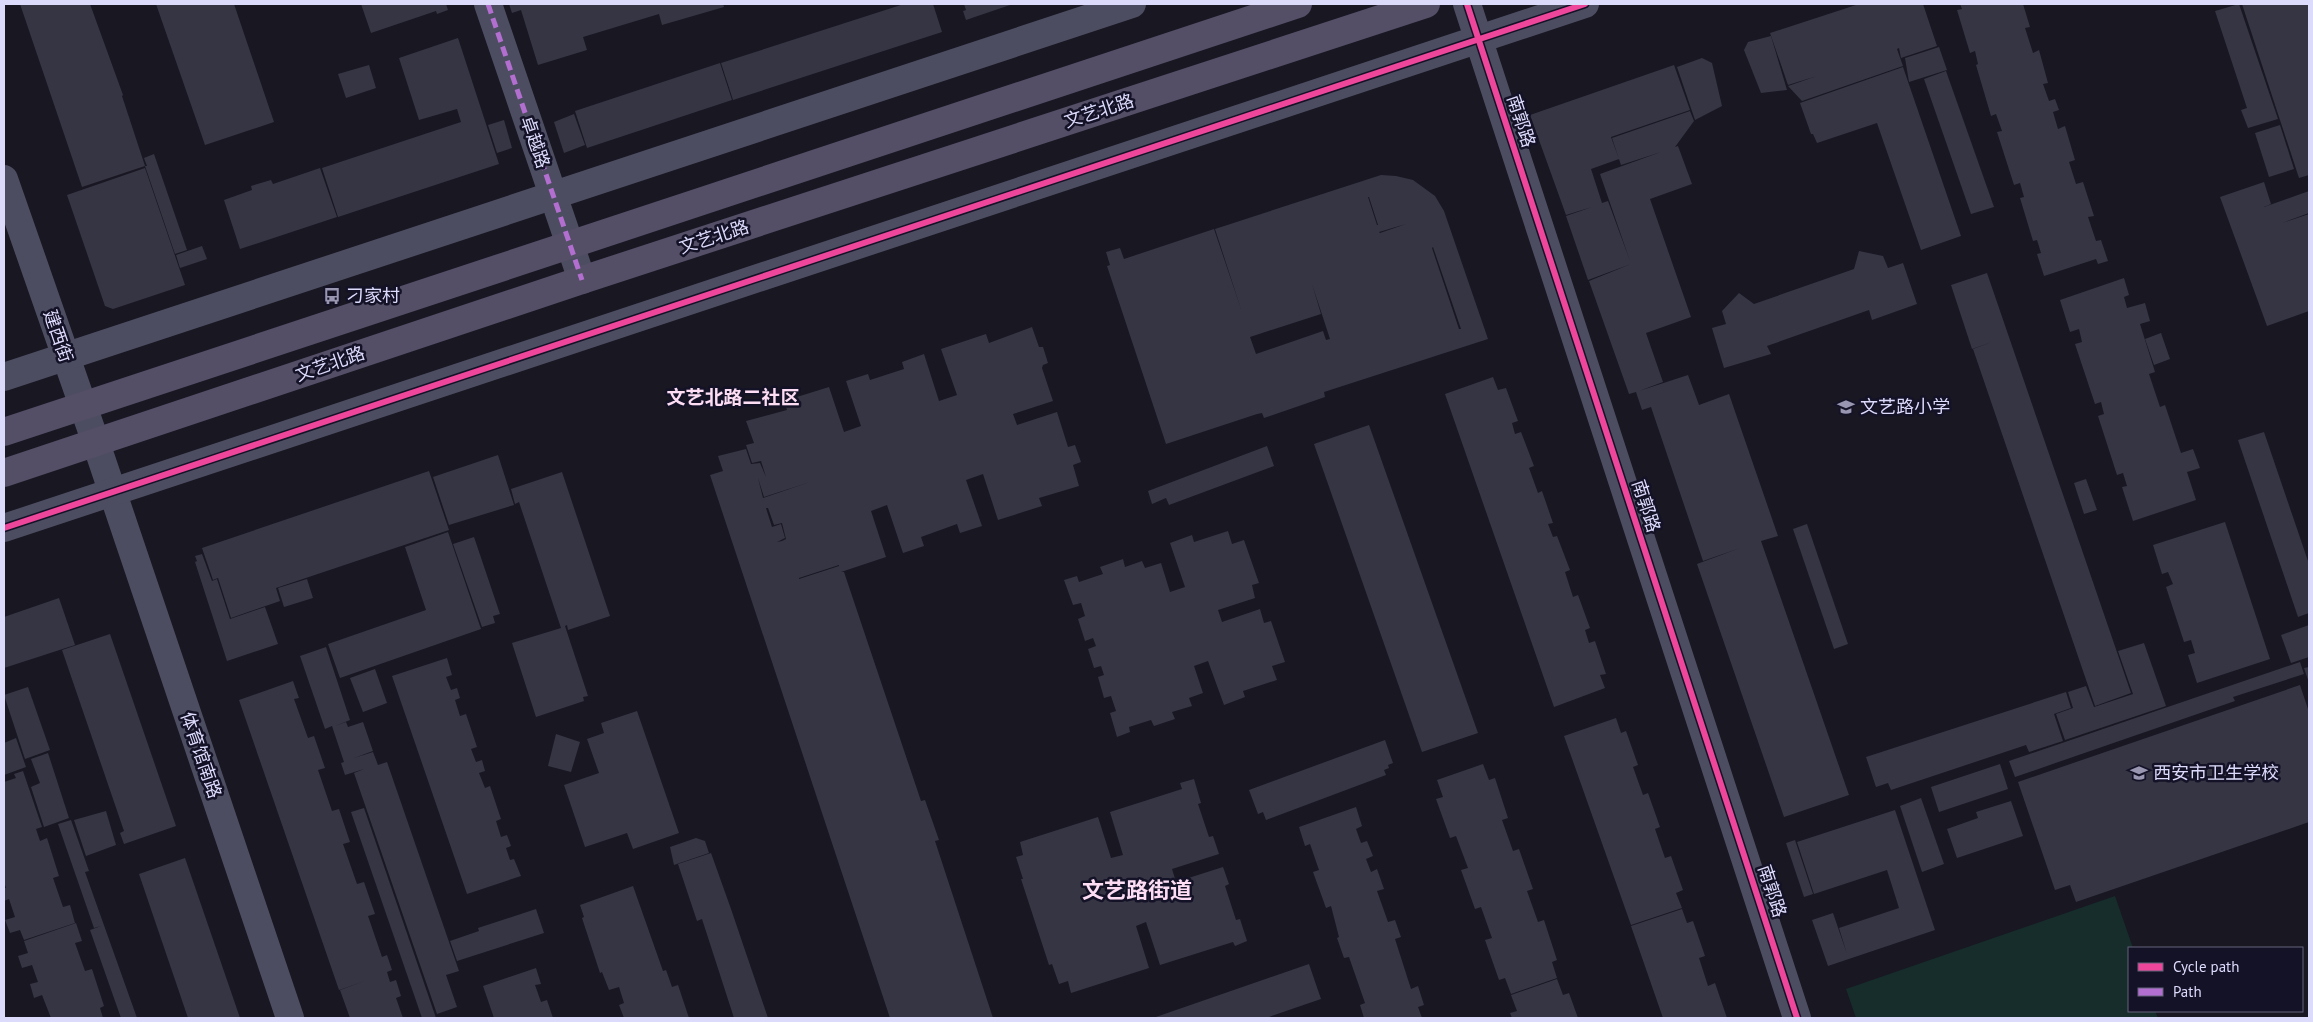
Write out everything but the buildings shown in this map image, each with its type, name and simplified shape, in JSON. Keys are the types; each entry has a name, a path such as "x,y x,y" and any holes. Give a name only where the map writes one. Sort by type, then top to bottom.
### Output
{"main road":[{"name":"文艺北路","path":"4,432 1298,4"},
{"name":"文艺北路","path":"4,473 582,280 1426,4"}],"street":[{"name":"卓越路","path":"488,4 582,280"},
{"path":"4,377 1132,4"},
{"name":"南郭路","path":"1467,4 1797,1018"},
{"path":"4,528 1586,4"},
{"name":"建西街","path":"4,179 112,492"},
{"name":"体育馆南路","path":"112,492 290,1018"}],"green space":[{"path":"2115,896 2133,947 2128,947 2128,1012 2155,1012 2158,1018 1856,1018 1846,989"}],"marked path":[{"path":"488,4 582,280"}],"cycle path":[{"path":"1467,4 1797,1018"},
{"path":"4,528 1585,4"}],"place":[{"name":"刁家村","path":"332,296"},
{"name":"文艺路小学","path":"1846,407"},
{"name":"西安市卫生学校","path":"2139,773"}],"district":[{"name":"文艺北路二社区","path":"733,397"},
{"name":"文艺路街道","path":"1137,890"}]}
